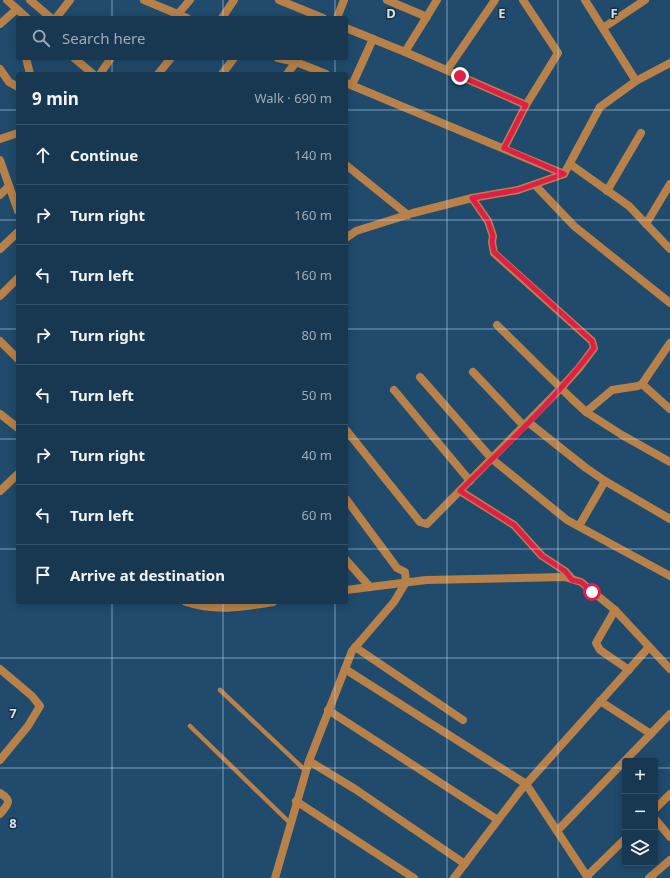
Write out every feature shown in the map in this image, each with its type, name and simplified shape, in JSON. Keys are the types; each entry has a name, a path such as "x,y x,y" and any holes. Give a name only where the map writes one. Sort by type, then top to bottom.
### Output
{"street":[{"path":"7,0 22,15"},
{"path":"30,0 49,16"},
{"path":"58,16 70,0"},
{"path":"144,0 182,16"},
{"path":"178,14 190,0"},
{"path":"223,16 234,0"},
{"path":"279,0 318,16"},
{"path":"338,16 344,0"},
{"path":"387,0 427,17"},
{"path":"404,52 437,0"},
{"path":"447,70 495,0"},
{"path":"504,148 526,105 558,53 522,0"},
{"path":"585,0 636,81"},
{"path":"603,28 645,0"},
{"path":"0,24 16,17"},
{"path":"348,29 373,38 526,105"},
{"path":"373,38 349,84 564,174"},
{"path":"26,60 30,72"},
{"path":"76,60 91,72"},
{"path":"101,72 110,60"},
{"path":"160,72 169,60"},
{"path":"224,72 232,60"},
{"path":"287,60 296,62"},
{"path":"292,60 321,72"},
{"path":"288,72 296,62"},
{"path":"348,237 356,231 408,215 472,198 518,190 564,174 600,107 636,81 670,63"},
{"path":"0,69 9,82 16,86"},
{"path":"608,191 641,133"},
{"path":"0,139 16,134"},
{"path":"0,160 16,205"},
{"path":"570,164 629,206 670,249"},
{"path":"348,167 408,215"},
{"path":"535,184 574,226 670,303"},
{"path":"646,224 670,184"},
{"path":"0,195 9,186"},
{"path":"348,432 420,522 427,524 561,388 594,348 592,341 494,252 492,242 493,236 488,221 472,198"},
{"path":"0,249 16,234"},
{"path":"0,296 16,280"},
{"path":"497,325 586,412 622,435 670,462"},
{"path":"0,341 16,357"},
{"path":"586,412 612,390 642,384 670,343"},
{"path":"473,372 526,424 605,481 670,519"},
{"path":"420,377 492,459 567,520 670,576"},
{"path":"642,384 670,409"},
{"path":"394,390 470,481"},
{"path":"0,414 16,426"},
{"path":"0,491 16,476"},
{"path":"579,526 605,481"},
{"path":"460,491 514,525 542,556 565,571 572,580"},
{"path":"275,878 296,801 309,761 352,651 394,602 406,582 405,572 397,568 348,501"},
{"path":"348,562 370,587"},
{"path":"348,590 426,580 565,577 581,582 615,610 670,669"},
{"path":"191,604 199,607 236,608 261,604"},
{"path":"615,610 596,643 600,650 628,670"},
{"path":"355,647 463,720"},
{"path":"454,878 526,784 649,647"},
{"path":"0,669 32,696 40,706 28,726 0,760"},
{"path":"345,669 526,784 588,877 622,842"},
{"path":"600,701 651,734"},
{"path":"328,710 498,820"},
{"path":"557,831 670,714"},
{"path":"309,761 355,789 465,864"},
{"path":"0,793 6,797 8,804 0,814"},
{"path":"658,806 670,794"},
{"path":"296,801 414,878"},
{"path":"658,823 670,837"},
{"path":"649,878 670,860"}],"lane":[{"path":"220,690 306,771"},
{"path":"190,726 290,823"}],"route":[{"path":"460,76 526,105 504,148 564,174 518,190 472,198 488,221 493,236 492,242 494,252 592,341 594,348 579,368 460,491 514,525 542,556 565,571 572,580 581,582 592,592"}]}
